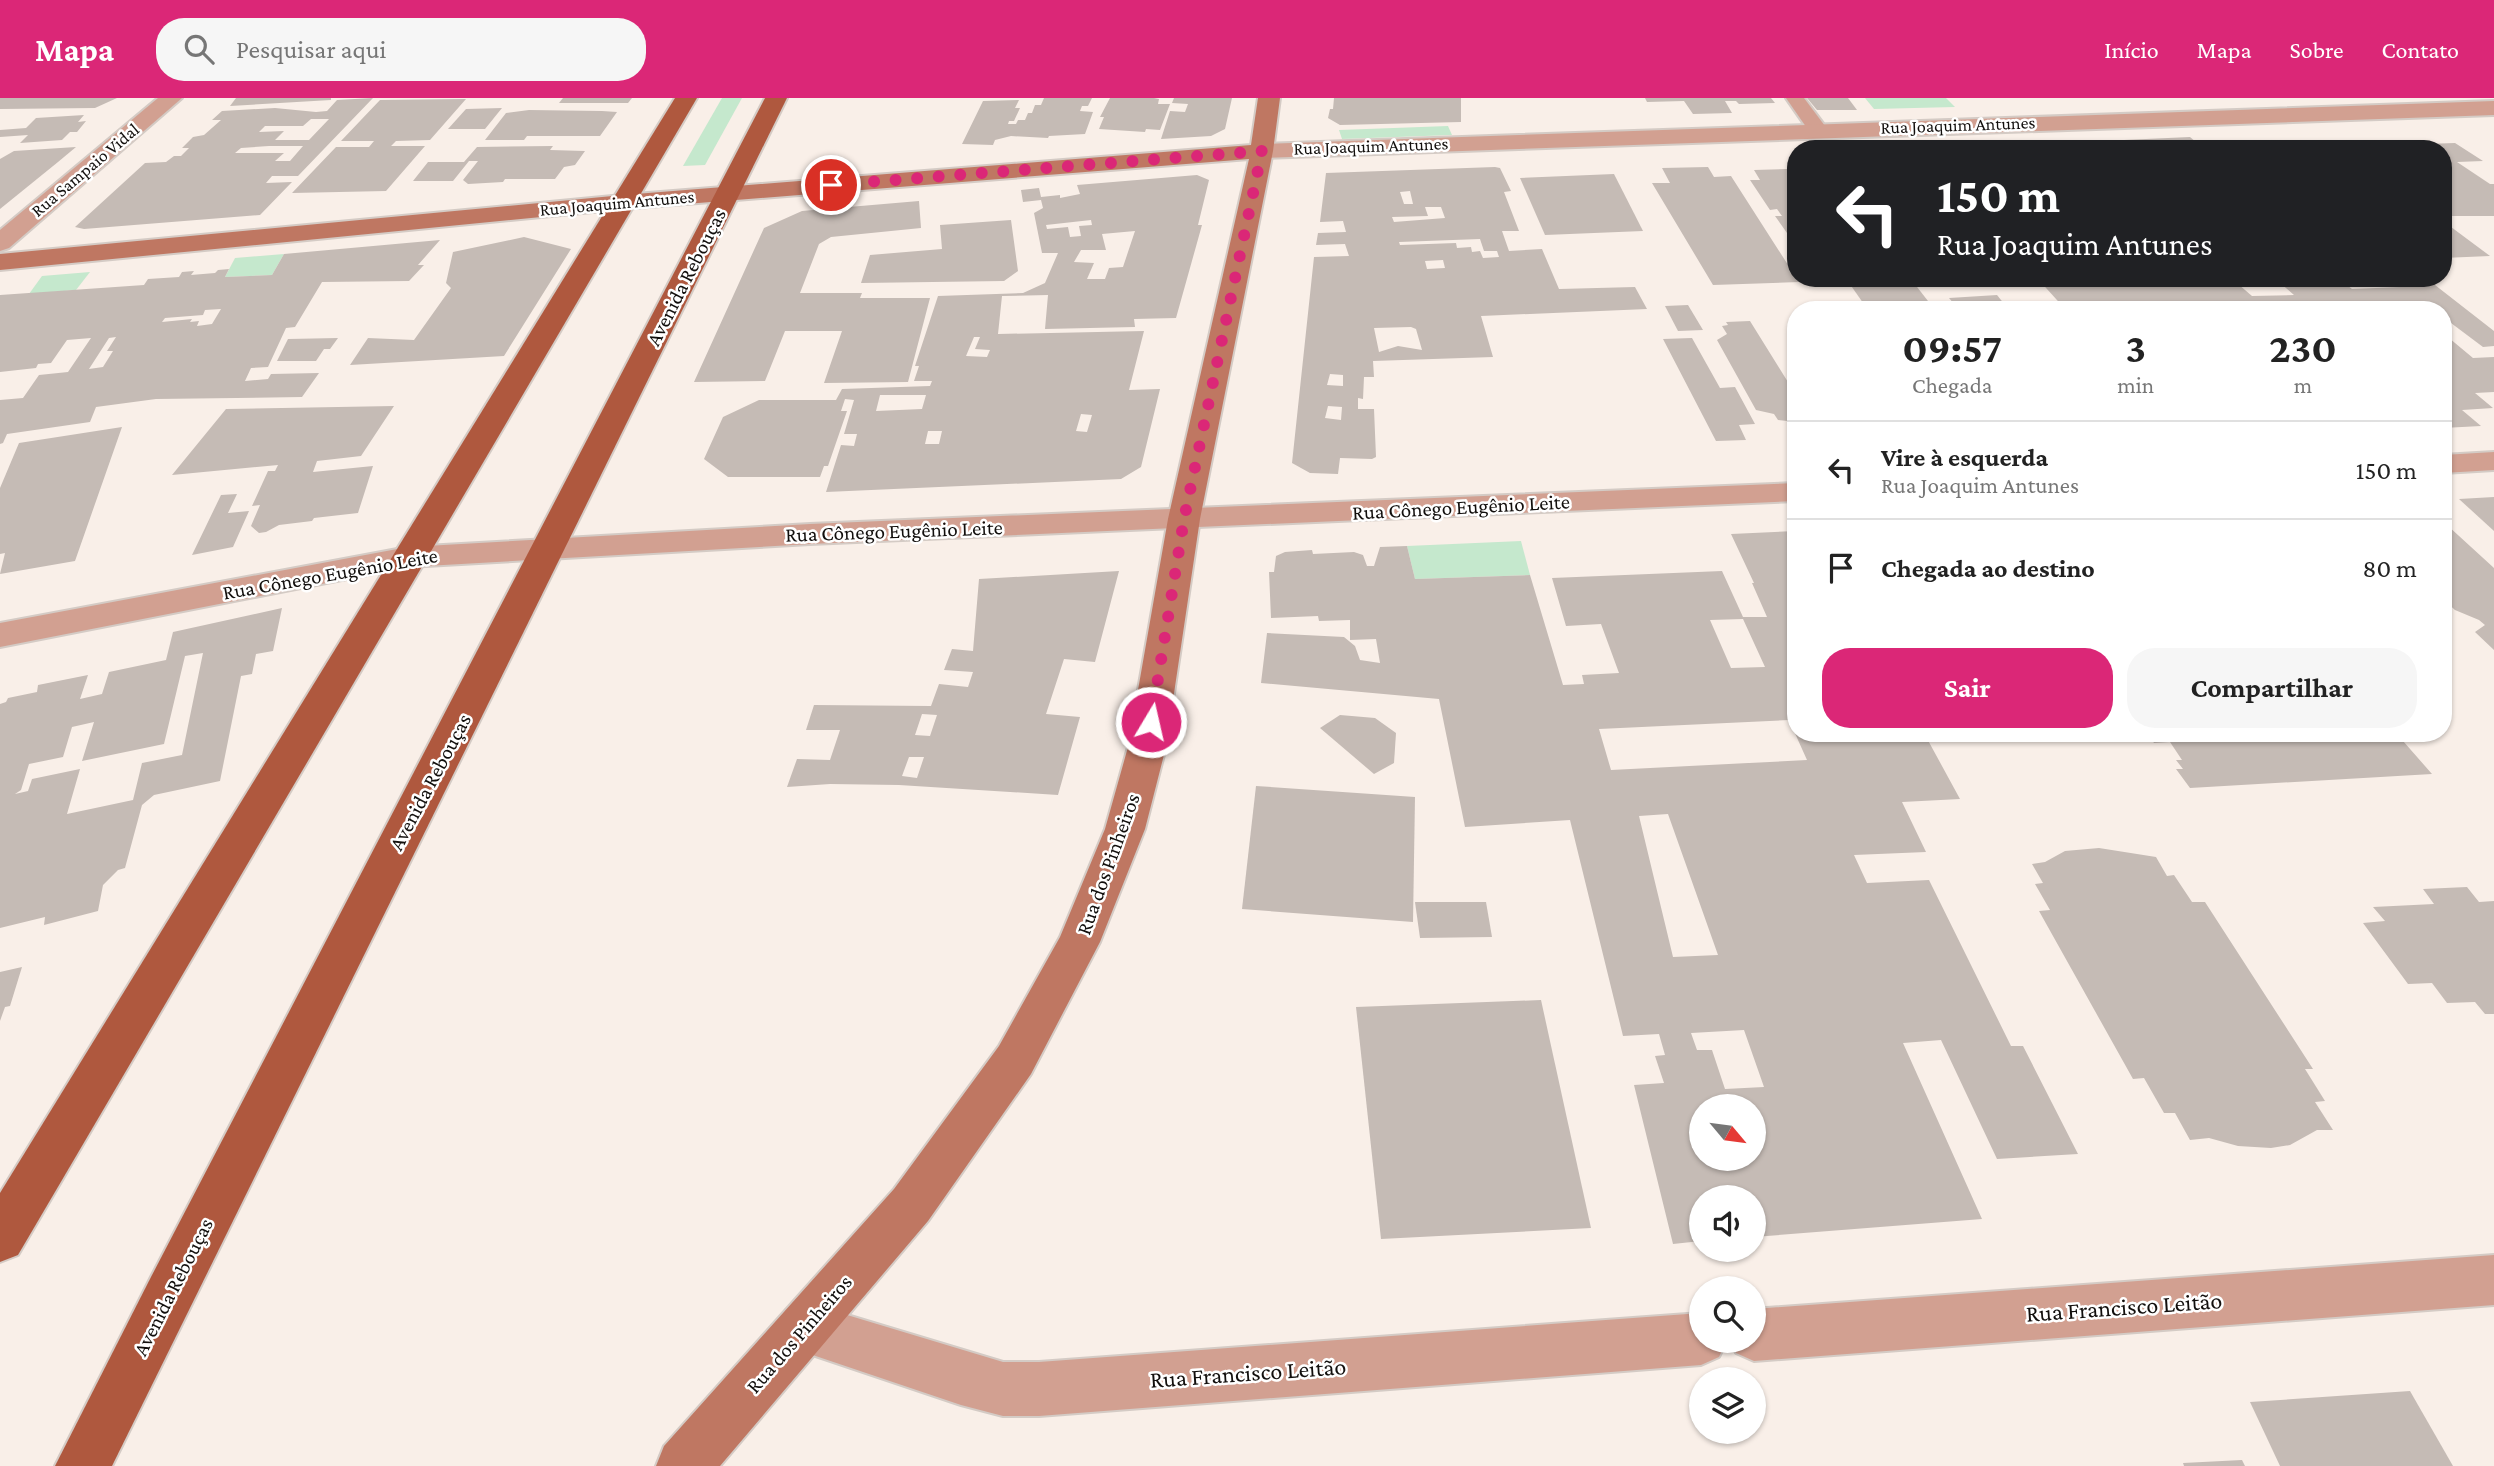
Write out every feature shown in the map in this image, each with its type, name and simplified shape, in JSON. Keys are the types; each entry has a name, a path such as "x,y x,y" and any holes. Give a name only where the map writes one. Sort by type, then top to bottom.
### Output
{"main road":[{"path":"0,1238 686,98"},
{"name":"Avenida Rebouças","path":"83,1466 327,979 551,547 776,98"},
{"name":"Rua dos Pinheiros","path":"684,1466 911,1205 1015,1060 1079,942 1125,829 1147,747 1184,519 1262,151 1269,98"},
{"name":"Rua Joaquim Antunes","path":"0,262 623,202 1262,151"}],"street":[{"name":"Rua Sampaio Vidal","path":"0,243 171,98"},
{"name":"Rua Joaquim Antunes","path":"1262,151 2494,108"},
{"path":"2452,463 2494,461"},
{"name":"Rua Cônego Eugênio Leite","path":"0,635 408,557 551,547 1787,492"},
{"name":"Rua Francisco Leitão","path":"1766,1334 2494,1280"},
{"name":"Rua Francisco Leitão","path":"804,1328 1003,1389 1689,1340"}],"lane":[{"path":"1795,98 1818,130"}],"green space":[{"path":"722,98 742,98 705,165 683,166"},
{"path":"1865,98 1946,98 1955,107 1874,109"},
{"path":"1448,126 1452,135 1342,139 1339,130"},
{"path":"284,254 272,275 225,277 235,258"},
{"path":"90,272 76,290 29,294 42,276"},
{"path":"1521,541 1530,575 1415,579 1407,546"}],"building":[{"path":"0,98 117,98 95,108 0,109"},
{"path":"236,98 331,98 331,100 230,106"},
{"path":"373,98 298,176 272,176 266,183 292,182 260,215 84,229 75,227 145,163 166,162 174,156 181,156 189,148 182,148 193,137 204,135 221,120 212,120 222,111 275,108 327,111 337,100","holes":["311,119 329,119 309,140 275,140 284,131 259,132 265,126 303,126","303,146 290,161 275,161 284,153 235,153 241,148"]},
{"path":"563,98 632,98 628,103 559,103"},
{"path":"1044,98 1092,98 1088,106 1082,106 1080,111 1093,112 1085,134 1048,138 1011,136 995,140 993,145 962,144 983,101 1019,100 1015,108 1020,108 1014,121 1009,121 1008,124 1016,124 1018,120 1025,120 1035,105 1041,105"},
{"path":"1110,98 1154,98 1159,99 1158,104 1170,104 1160,130 1146,129 1145,132 1099,129 1104,117 1100,117"},
{"path":"1174,98 1232,98 1225,129 1211,136 1161,139 1170,111 1185,112 1188,104 1172,103"},
{"path":"1334,98 1461,98 1461,122 1340,125 1328,118 1330,109 1333,109"},
{"path":"1645,98 1771,98 1775,103 1739,104 1736,101 1725,101 1732,113 1693,114 1684,101 1647,102"},
{"path":"1807,98 1848,98 1857,110 1817,110"},
{"path":"466,99 430,140 396,141 391,146 425,146 386,191 292,193 336,147 369,147 374,141 341,141 380,100"},
{"path":"502,108 485,129 448,129 466,109"},
{"path":"529,110 617,112 600,136 527,136 524,140 485,140 506,113"},
{"path":"84,115 78,122 86,121 77,132 70,132 62,140 20,143 28,135 0,137 0,130 26,128 36,118"},
{"path":"2190,137 2194,140 2124,140"},
{"path":"2452,143 2483,161 2457,162 2494,184 2494,216 2452,216"},
{"path":"553,146 550,150 585,151 575,165 564,167 555,179 505,179 503,182 468,184 463,180 478,161 469,161 453,181 413,181 428,162 464,162 477,147"},
{"path":"76,147 0,209 0,159 14,151"},
{"path":"1708,167 1714,177 1731,176 1787,263 1787,282 1713,285 1652,183 1670,183 1662,168"},
{"path":"1500,168 1511,191 1504,192 1519,231 1502,231 1509,251 1542,249 1559,289 1635,287 1647,309 1481,316 1493,357 1373,361 1374,377 1364,377 1363,399 1358,398 1358,409 1374,409 1376,457 1340,458 1338,474 1310,473 1292,463 1314,257 1349,256 1345,244 1316,245 1318,233 1346,232 1343,221 1320,222 1326,173","holes":["1410,191 1413,204 1404,204 1400,192","1425,207 1441,207 1445,218 1394,222 1392,217 1428,216","1480,239 1484,251 1497,251 1499,257 1483,258 1480,251 1472,252 1471,247 1457,248 1456,243 1400,245 1399,242","1443,260 1445,268 1427,269 1425,261","1374,328 1416,329 1422,350 1398,346 1379,352","1330,374 1343,375 1343,386 1327,385","1328,406 1342,407 1341,420 1325,418"]},
{"path":"1787,169 1787,233 1775,216 1782,216 1777,209 1770,210 1750,180 1760,180 1754,170"},
{"path":"1614,174 1643,231 1545,235 1520,178"},
{"path":"1197,175 1209,180 1198,225 1202,225 1176,318 1134,319 1135,327 1045,329 1048,295 1002,296 998,334 1144,331 1129,390 1160,389 1141,467 1121,479 826,492 841,445 854,446 857,434 844,434 854,400 845,399 841,411 847,411 828,466 824,466 820,477 728,477 704,459 723,417 759,400 836,400 842,389 930,386 932,381 914,381 919,366 915,366 938,296 1023,293 1045,283 1058,253 1042,253 1034,213 1043,208 1041,200 1023,202 1021,190 1039,188 1041,197 1060,195 1060,198 1080,194 1077,185","holes":["1091,220 1092,225 1079,226 1081,236 1070,237 1068,227 1047,229 1046,225","1135,231 1123,267 1109,268 1105,279 1087,279 1094,263 1074,262 1081,250 1106,250 1102,234","974,337 980,337 975,349 990,350 987,357 966,356","880,395 926,395 922,409 876,411","1081,414 1092,415 1087,432 1076,431","928,431 942,431 939,444 925,444"]},
{"path":"919,201 921,228 831,237 819,244 800,293 862,293 860,298 930,298 908,382 824,383 842,331 785,331 765,381 694,382 764,228 802,211"},
{"path":"1011,220 1018,271 1004,281 861,283 870,255 942,249 940,225"},
{"path":"2452,228 2490,256 2452,258"},
{"path":"524,237 571,249 504,356 350,365 368,338 414,340 451,288 446,283 453,252"},
{"path":"440,240 418,265 424,265 409,281 322,282 295,327 286,328 268,367 251,368 245,381 268,379 271,374 319,373 302,397 156,399 96,407 90,422 7,434 0,444 0,400 23,398 39,375 68,372 91,338 67,340 51,363 38,364 36,368 0,372 0,295 144,285 148,279 179,277 182,272 194,271 191,275 229,269 225,277 272,275 284,254","holes":["221,309 212,324 197,326 199,321 190,322 192,319 162,322 165,318 203,315 205,310","116,337 107,351 113,351 103,367 89,369 109,338"]},
{"path":"1852,287 1917,287 1928,301 1862,301"},
{"path":"2045,287 2242,287 2252,296 2294,295 2285,287 2438,287 2494,331 2494,346 2483,347 2452,324 2452,301 2058,301"},
{"path":"1997,295 2002,301 1952,301 1949,298"},
{"path":"1688,305 1703,330 1678,331 1665,306"},
{"path":"1750,321 1787,381 1787,421 1778,420 1774,414 1756,410 1717,340 1727,334 1722,326 1728,325 1726,322"},
{"path":"338,338 330,349 324,349 316,361 277,361 288,339"},
{"path":"1692,338 1720,388 1735,387 1755,424 1739,425 1746,440 1716,441 1663,339"},
{"path":"2452,340 2473,358 2494,357 2494,392 2475,393 2493,408 2462,410 2481,426 2452,428"},
{"path":"394,406 361,456 317,461 313,472 373,466 358,513 279,525 259,533 251,526 260,505 252,506 268,471 275,471 278,465 172,475 226,409"},
{"path":"122,427 75,561 0,574 5,553 0,554 0,488 19,443"},
{"path":"237,494 228,513 249,511 233,547 192,555 221,495"},
{"path":"2494,497 2494,531 2459,499"},
{"path":"2452,530 2494,568 2494,650 2475,632 2485,625 2452,607"},
{"path":"1787,531 1787,720 1599,729 1611,770 1807,760 1799,742 1929,742 1960,799 1902,802 1926,852 1854,855 1867,883 1929,880 2011,1046 2023,1046 2078,1154 1997,1159 1941,1040 1903,1043 1982,1219 1766,1236 1766,1185 1689,1185 1689,1242 1673,1244 1634,1085 1664,1083 1655,1056 1665,1055 1659,1034 1623,1036 1570,820 1465,827 1439,699 1261,683 1267,633 1344,637 1355,646 1360,660 1380,663 1376,639 1350,640 1350,620 1319,621 1318,616 1271,618 1269,572 1274,572 1276,556 1285,552 1354,552 1363,555 1367,566 1374,566 1380,547 1407,546 1415,579 1530,575 1563,685 1584,684 1582,675 1619,673 1601,624 1566,626 1552,578 1722,571 1743,617 1767,617 1731,534","holes":["1743,619 1765,667 1731,668 1710,620","1668,814 1718,955 1673,957 1639,816","1744,1030 1764,1087 1725,1089 1712,1050 1697,1050 1691,1033"]},
{"path":"1119,571 1095,662 1064,659 1046,714 1080,717 1058,795 899,785 830,784 787,787 797,759 830,760 840,730 806,730 814,705 931,706 939,684 968,687 973,672 944,670 952,649 973,651 979,579","holes":["922,714 937,715 930,736 915,735","909,757 924,757 917,778 902,776"]},
{"path":"282,608 273,651 256,654 252,674 241,676 220,781 154,795 142,805 125,868 118,870 103,885 98,911 44,925 45,917 0,928 0,704 8,698 37,692 38,685 88,675 80,699 102,694 109,672 166,660 173,632","holes":["203,653 182,755 142,763 133,800 67,814 80,769 32,779 28,791 15,794 21,790 29,764 63,757 72,727 94,722 82,761 164,744 185,656"]},
{"path":"1340,715 1375,718 1396,733 1394,763 1374,774 1320,728"},
{"path":"2170,742 2404,742 2432,774 2190,788 2176,769 2183,769 2176,760 2182,760"},
{"path":"1256,786 1415,797 1413,922 1242,909"},
{"path":"2099,848 2156,857 2167,876 2174,875 2192,902 2205,902 2313,1069 2305,1069 2325,1101 2315,1102 2333,1130 2317,1130 2290,1145 2271,1148 2238,1146 2209,1138 2190,1140 2175,1113 2164,1113 2144,1078 2133,1079 2039,911 2050,910 2035,884 2043,883 2032,864 2045,862 2065,851"},
{"path":"2467,887 2479,902 2494,901 2494,1014 2485,1014 2475,1002 2447,1003 2432,983 2408,984 2363,923 2385,921 2373,907 2434,904 2423,889"},
{"path":"1415,902 1486,902 1492,937 1420,938"},
{"path":"22,967 10,1006 5,1007 0,1021 0,972"},
{"path":"1541,1000 1591,1228 1381,1239 1356,1007"},
{"path":"2410,1391 2453,1466 2280,1466 2250,1402"},
{"path":"2242,1460 2245,1466 2184,1466 2183,1463"}],"route":[{"path":"831,185 1262,151 1184,519 1151,722"}]}
